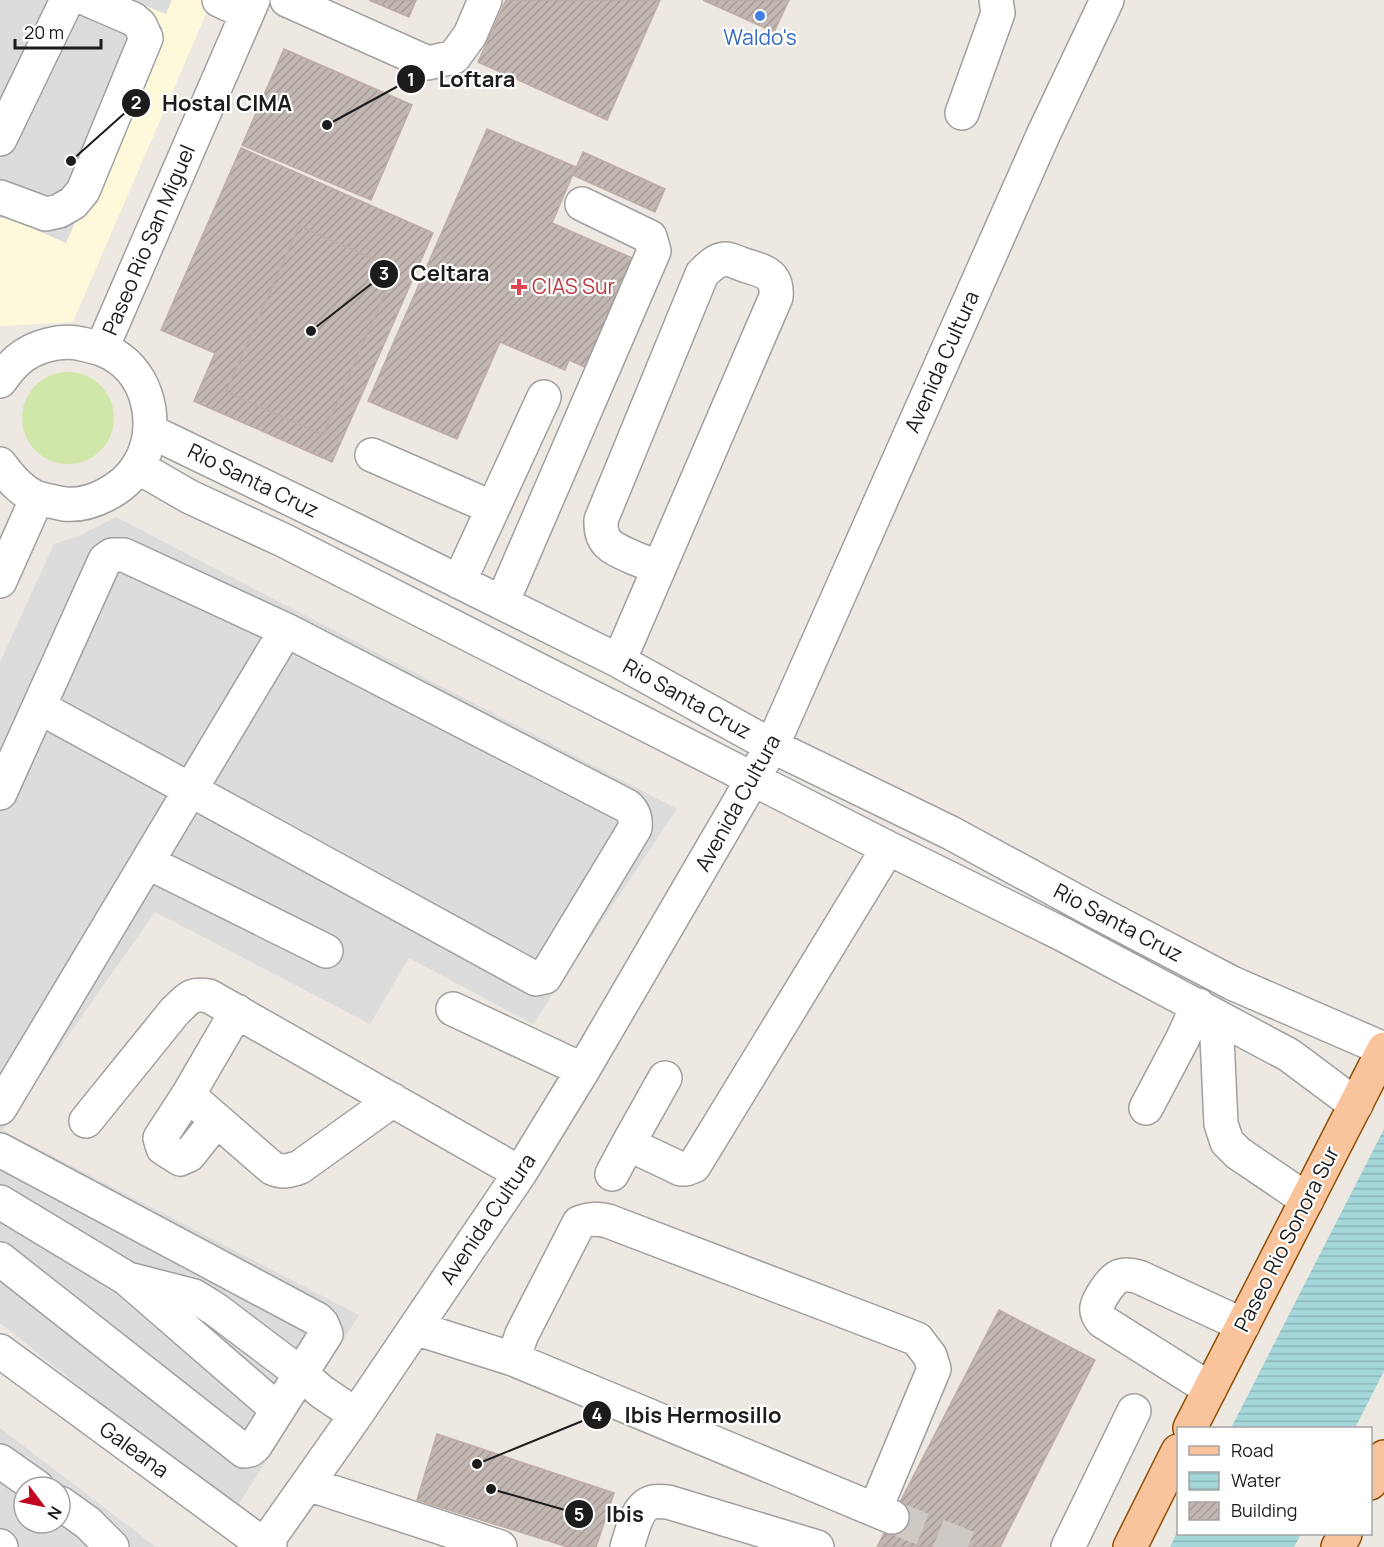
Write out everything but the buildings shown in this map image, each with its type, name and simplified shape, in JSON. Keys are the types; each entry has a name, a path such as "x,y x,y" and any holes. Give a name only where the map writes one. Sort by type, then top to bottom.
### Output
{"main road":[{"name":"Paseo Rio Sonora Sur","path":"1191,1427 1384,1049"},
{"path":"1130,1547 1177,1455"},
{"path":"1372,1481 1384,1457"}],"street":[{"path":"0,139 67,0"},
{"path":"0,197 46,214 59,211 73,203 83,191 146,38 140,25 134,19 89,0"},
{"path":"287,0 428,63 454,57 470,35 485,0"},
{"path":"962,113 998,13 996,0"},
{"name":"Avenida Cultura","path":"266,1546 520,1173 583,1070 772,746 1039,144 1107,0"},
{"name":"Paseo Rio San Miguel","path":"102,348 240,4"},
{"path":"502,603 654,251 650,237 582,204"},
{"path":"619,661 776,297 775,280 767,273 726,259 712,264 702,274 601,520 600,529 604,540 612,548 659,568"},
{"path":"0,464 14,482 37,498 65,504 94,501 119,487 138,467 146,449 150,431 149,404 139,379 121,360 102,348 70,341 43,345 6,364"},
{"path":"459,582 544,397"},
{"name":"Rio Santa Cruz","path":"150,431 619,661 772,746 951,833 1232,983 1384,1049"},
{"path":"372,454 493,508"},
{"name":"Rio Santa Cruz","path":"138,467 190,497 285,541 1062,934 1289,1055 1356,1105"},
{"path":"0,581 37,498"},
{"path":"0,793 105,560 112,555 124,555 286,630 627,806 633,811 636,820 635,828 545,977 536,979 39,707"},
{"path":"0,1108 286,630"},
{"path":"628,1144 681,1169 694,1166 888,848"},
{"path":"147,862 326,951"},
{"path":"86,1121 176,1011 196,994 209,996 237,1011 520,1173"},
{"path":"453,1009 583,1070"},
{"path":"1146,1108 1182,1040 1207,1010"},
{"path":"1207,1010 1221,1124 1227,1142 1238,1153 1307,1200"},
{"path":"218,1120 185,1158 180,1159 163,1148 160,1138 237,1011"},
{"path":"612,1174 665,1078"},
{"path":"188,1095 272,1168 288,1172 300,1167 393,1100"},
{"path":"0,1150 317,1319 326,1334 255,1446 244,1451 0,1259"},
{"path":"0,1202 126,1278 278,1410"},
{"path":"415,1328 513,1359 884,1513 934,1369 930,1356 917,1339 596,1218 579,1223 522,1334 513,1359"},
{"path":"1210,1389 1102,1321 1097,1305 1113,1280 1130,1274 1243,1325"},
{"path":"126,1278 194,1296 216,1309 322,1392 356,1415"},
{"name":"Galeana","path":"0,1351 266,1546"},
{"path":"1068,1547 1134,1411"},
{"path":"0,1461 20,1475"},
{"path":"308,1484 500,1547"},
{"path":"627,1547 644,1507 654,1502 668,1502 817,1547"},
{"path":"72,1520 82,1535 112,1547"}],"shaded area":[{"path":"0,0 212,0 73,322 0,326"},
{"path":"0,0 116,0 149,14 163,28 66,243 9,218 0,218"},
{"path":"131,0 172,0 166,14"},
{"path":"116,517 677,809 533,1024 409,958 370,1024 155,912 2,1130 359,1315 235,1510 0,1323 0,662 54,544 79,536"},
{"path":"0,1428 62,1475 12,1475 12,1535 72,1535 72,1483 156,1547 0,1547"}],"green space":[{"path":"59,372 77,372 94,379 107,392 114,409 114,427 107,444 94,457 77,464 59,464 42,457 29,444 22,427 22,409 29,392 42,379"}],"water":[{"path":"1384,1129 1384,1371 1356,1427 1232,1427"},
{"path":"1177,1532 1177,1535 1300,1535 1294,1547 1170,1547"}],"tunnel":[{"path":"892,1517 968,1547"}],"place":[{"name":"Waldo's","path":"760,16"},
{"name":"Loftara","path":"327,125"},
{"name":"Hostal CIMA","path":"71,161"},
{"name":"CIAS Sur","path":"519,287"},
{"name":"Celtara","path":"311,331"},
{"name":"Ibis Hermosillo","path":"477,1464"},
{"name":"Ibis","path":"491,1489"}]}
